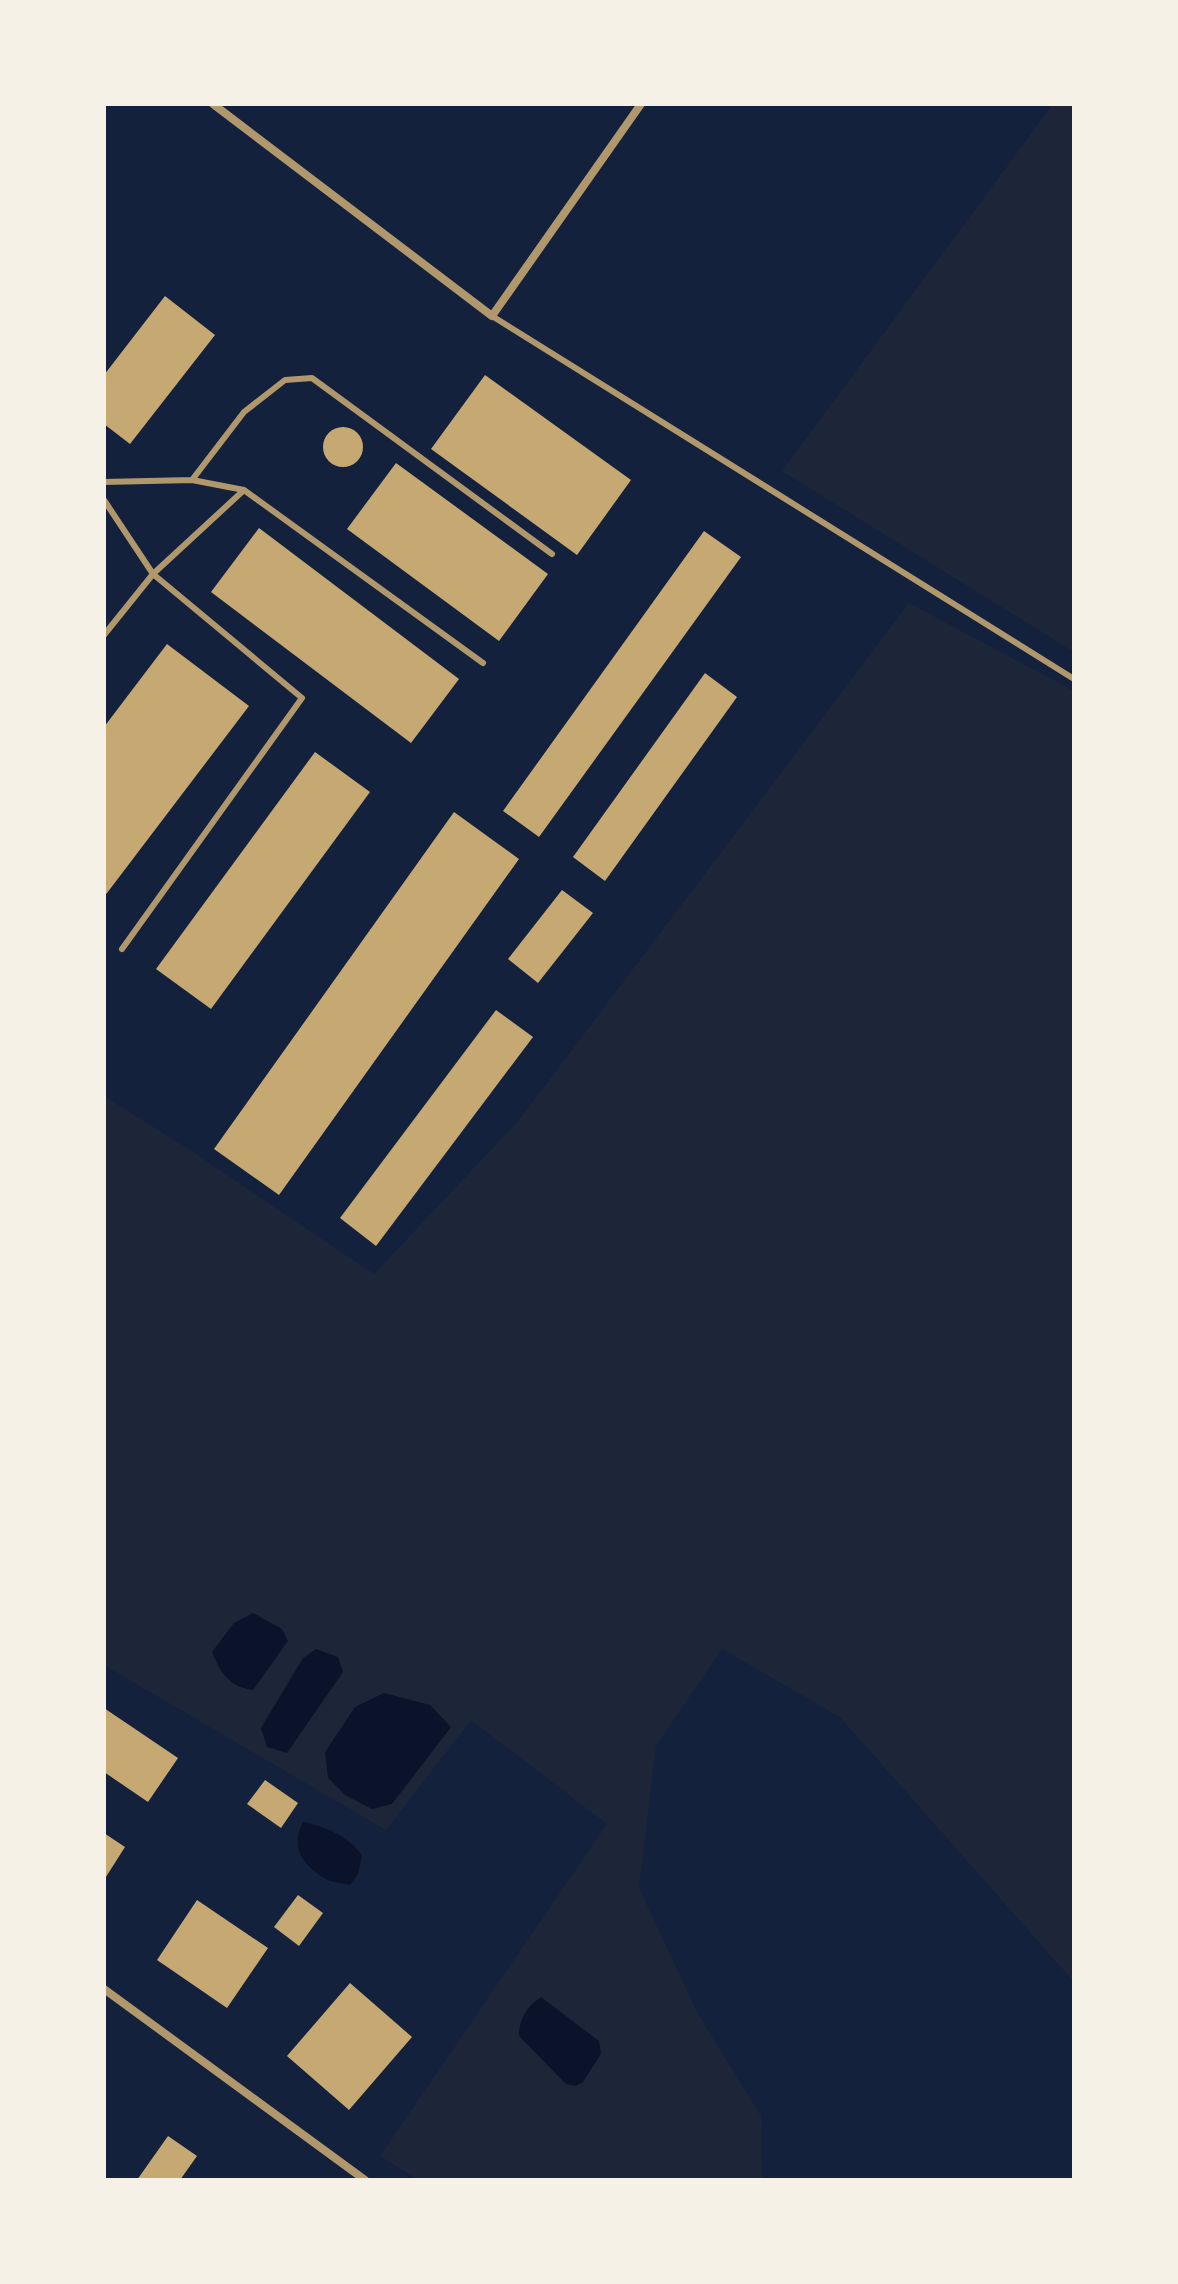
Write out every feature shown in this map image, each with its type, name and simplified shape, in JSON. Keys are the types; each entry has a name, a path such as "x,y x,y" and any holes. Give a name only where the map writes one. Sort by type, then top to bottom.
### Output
{"street":[{"path":"213,104 492,316 641,104"},
{"path":"104,1989 365,2180"}],"lane":[{"path":"492,316 1074,679"},
{"path":"192,480 244,412 285,380 312,378 552,554"},
{"path":"104,482 192,480 244,490 483,663"},
{"path":"104,635 153,574 244,490"},
{"path":"104,500 153,574 302,698 122,949"}],"shaded area":[{"path":"1053,104 1074,104 1074,652 782,471"},
{"path":"909,603 1074,691 1074,1982 840,1717 722,1649 656,1746 639,1888 698,2014 761,2116 762,2180 419,2180 380,2156 607,1824 471,1720 386,1830 104,1665 104,1096 374,1274 520,1119"},
{"path":"253,1613 282,1629 288,1641 253,1690 238,1686 227,1678 212,1652 234,1623"},
{"path":"316,1649 338,1657 343,1672 287,1753 267,1747 261,1728 303,1658"},
{"path":"384,1693 430,1705 451,1727 392,1804 372,1809 345,1795 328,1778 325,1752 355,1707"},
{"path":"303,1822 336,1833 357,1849 362,1856 358,1874 350,1885 328,1880 310,1868 298,1847"},
{"path":"541,1997 599,2041 601,2054 583,2082 576,2086 566,2084 519,2036 525,2014"}],"building":[{"path":"165,296 215,335 130,444 104,424 104,375"},
{"path":"485,375 631,480 577,555 431,449"},
{"path":"343,427 357,433 363,447 357,461 343,467 329,461 323,447 329,433"},
{"path":"396,463 548,574 499,641 347,529"},
{"path":"259,528 459,679 411,743 211,592"},
{"path":"704,531 741,557 539,837 503,811"},
{"path":"167,644 249,706 104,897 104,727"},
{"path":"705,673 737,697 605,881 573,857"},
{"path":"315,752 370,792 211,1009 156,969"},
{"path":"454,812 519,859 279,1195 214,1149"},
{"path":"562,890 593,913 538,983 508,959"},
{"path":"496,1010 533,1037 376,1246 340,1218"},
{"path":"104,1708 178,1758 148,1802 104,1772"},
{"path":"265,1780 298,1803 281,1828 247,1804"},
{"path":"104,1833 125,1847 104,1880"},
{"path":"298,1895 323,1913 299,1946 274,1927"},
{"path":"197,1900 268,1948 227,2008 157,1960"},
{"path":"350,1983 412,2037 349,2110 287,2056"},
{"path":"168,2136 197,2156 180,2180 137,2180"}]}
